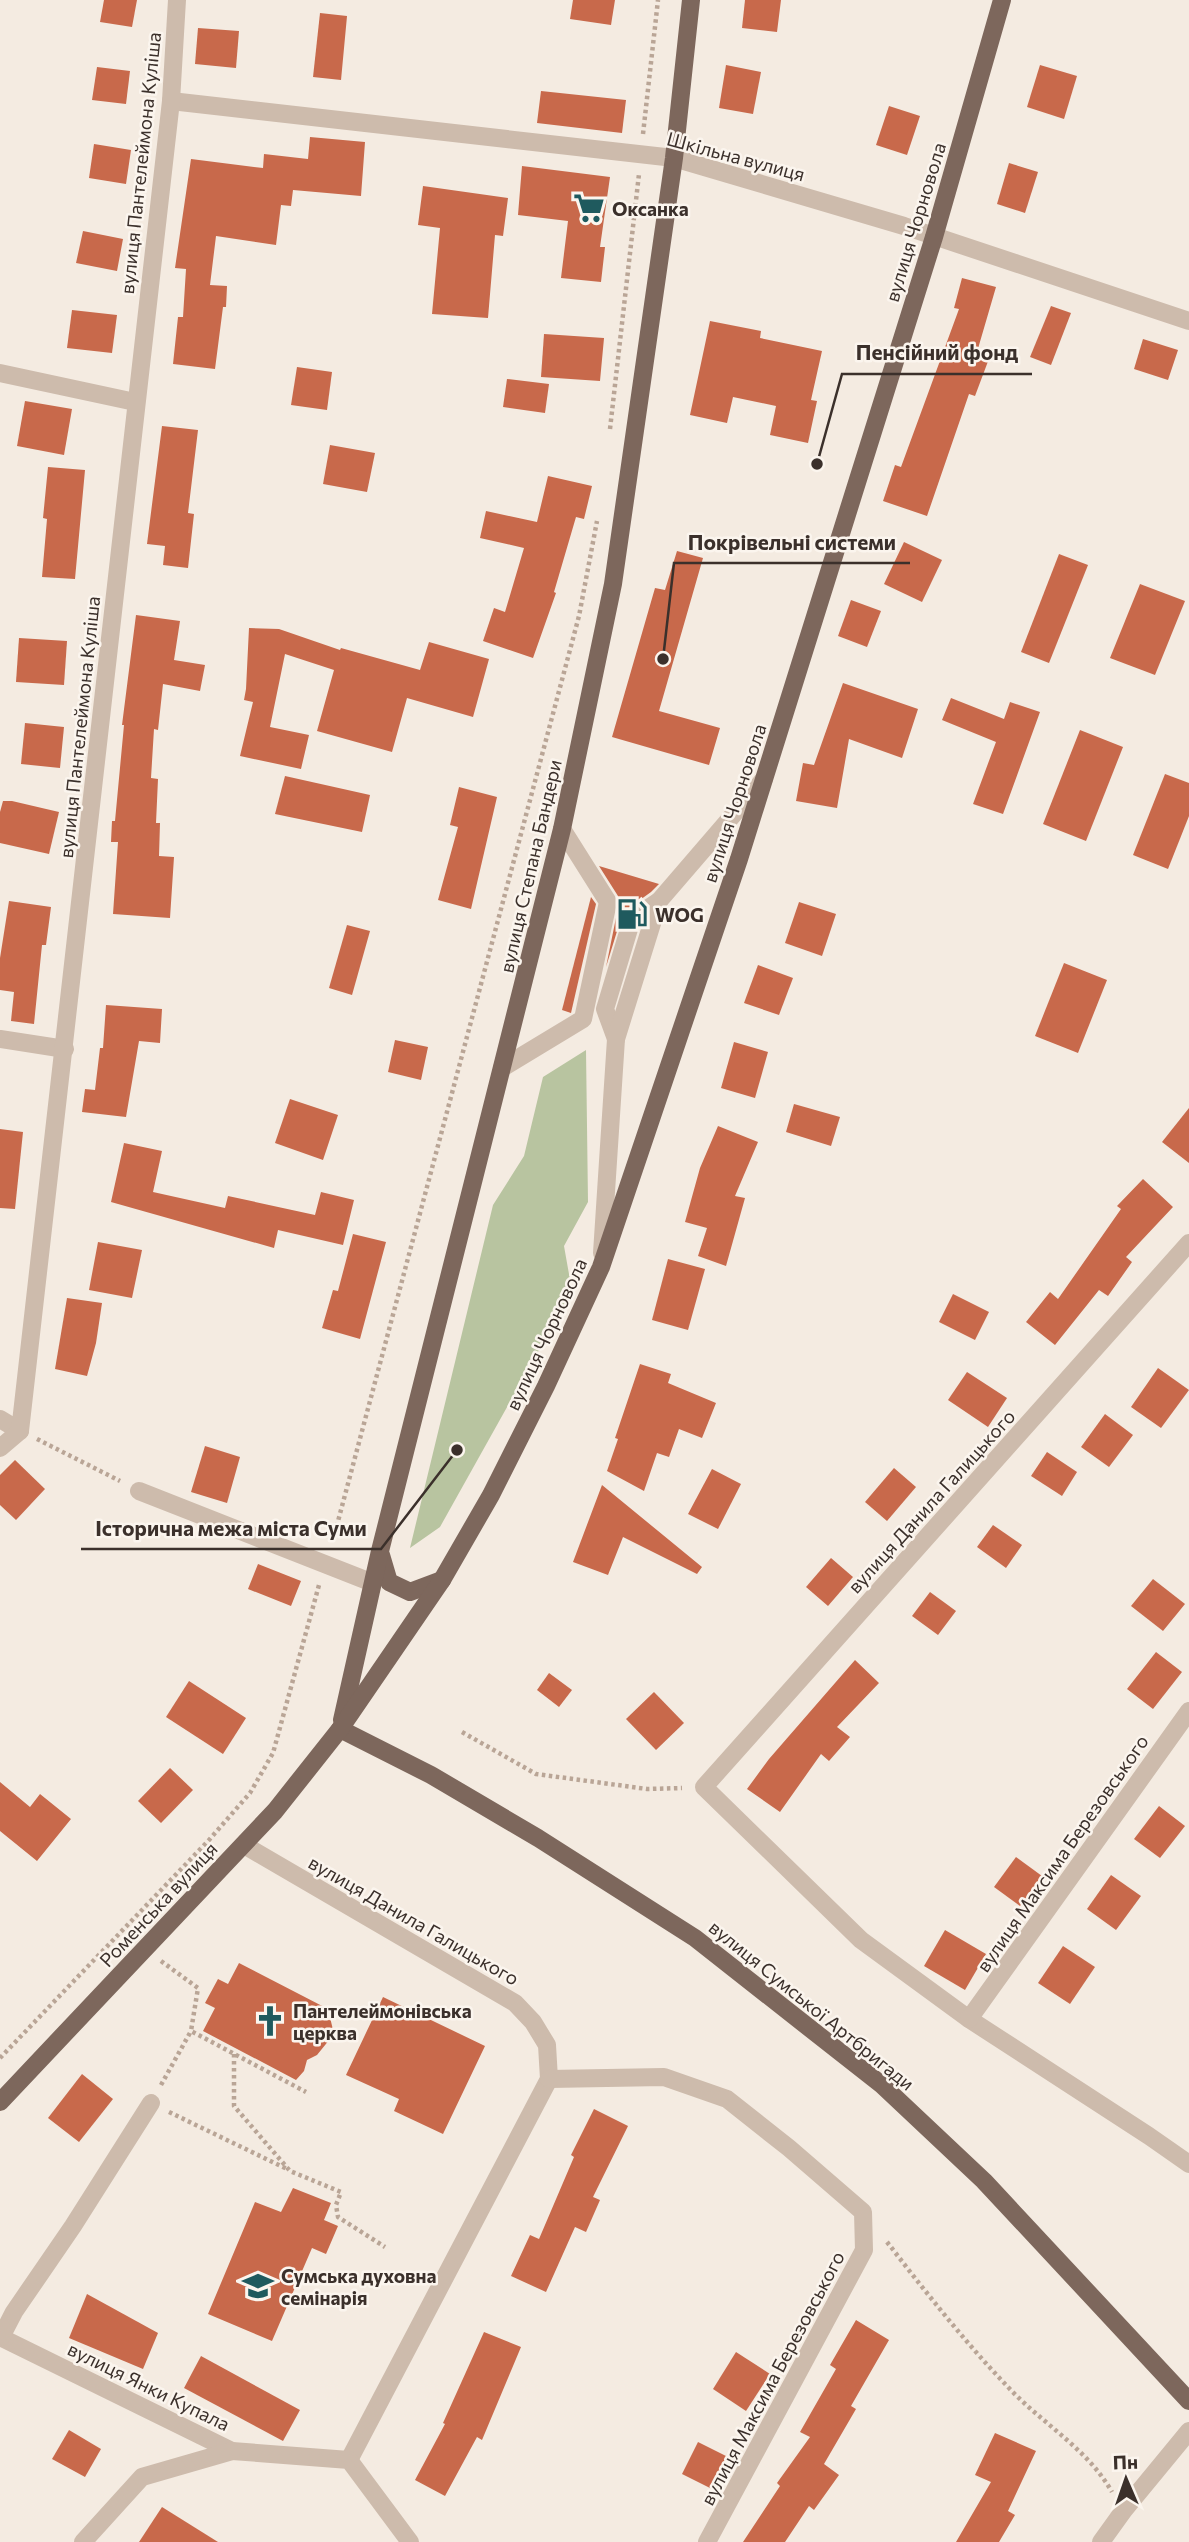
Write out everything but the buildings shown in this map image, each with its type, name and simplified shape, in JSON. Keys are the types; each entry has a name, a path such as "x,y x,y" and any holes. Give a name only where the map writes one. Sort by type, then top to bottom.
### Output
{"main road":[{"name":"вулиця Степана Бандери","path":"340,1729 380,1551 562,829 613,584 674,158 691,0"},
{"name":"вулиця Чорновола","path":"340,1729 442,1580 491,1495 601,1267 764,779 934,237 1002,0"},
{"path":"380,1551 389,1583 410,1592 442,1580"},
{"name":"Роменська вулиця","path":"0,2102 275,1811 340,1729"},
{"name":"вулиця Сумської Артбригади","path":"340,1729 431,1775 538,1838 695,1938 891,2094 984,2181 1189,2401"}],"street":[{"name":"вулиця Пантелеймона Куліша","path":"20,1431 171,101 177,0"},
{"name":"Шкільна вулиця","path":"171,101 674,158 934,237 1189,321"},
{"path":"0,373 135,402"},
{"path":"601,1267 616,1038 659,901 764,779"},
{"path":"502,1068 583,1018 608,902 562,829"},
{"path":"0,1039 65,1049"},
{"name":"вулиця Данила Галицького","path":"704,1787 1189,1243"},
{"path":"0,1419 20,1431 0,1448"},
{"path":"139,1491 373,1583"},
{"name":"вулиця Максима Березовського","path":"969,2020 1189,1711"},
{"path":"704,1787 862,1940 969,2020 1189,2164"},
{"name":"вулиця Данила Галицького","path":"244,1844 515,2003 533,2022 547,2045 549,2079"},
{"path":"411,2542 349,2460 549,2079 664,2077 727,2099 863,2212"},
{"path":"0,2337 151,2103"},
{"name":"вулиця Максима Березовського","path":"707,2542 864,2250 863,2212"},
{"name":"вулиця Янки Купала","path":"0,2337 232,2451 349,2460"},
{"path":"1101,2542 1189,2431"},
{"path":"83,2542 142,2477 232,2451"}],"path":[{"path":"610,432 658,0"},
{"path":"333,1540 579,616 599,512"},
{"path":"20,1431 139,1491"},
{"path":"0,2058 209,1840 250,1793 273,1753 294,1684 324,1564"},
{"path":"462,1732 536,1774 647,1788 704,1787"},
{"path":"158,1958 198,1988 191,2031 151,2103 290,2171 341,2192 336,2205 338,2217 385,2247"},
{"path":"191,2031 306,2092"},
{"path":"234,2054 234,2106 290,2171"},
{"path":"863,2212 929,2296 1008,2388 1100,2471 1124,2510"}],"green space":[{"path":"586,1050 588,1202 564,1246 572,1291 440,1527 410,1548 493,1205 524,1156 543,1077"}],"place":[{"name":"Оксанка","path":"589,208"},
{"name":"Пенсійний фонд","path":"817,464"},
{"name":"Покрівельні системи","path":"663,659"},
{"name":"WOG","path":"632,914"},
{"name":"Історична межа міста Суми","path":"457,1450"},
{"name":"Пантелеймонівська церква","path":"270,2021"},
{"name":"Сумська духовна семінарія","path":"258,2286"}]}
